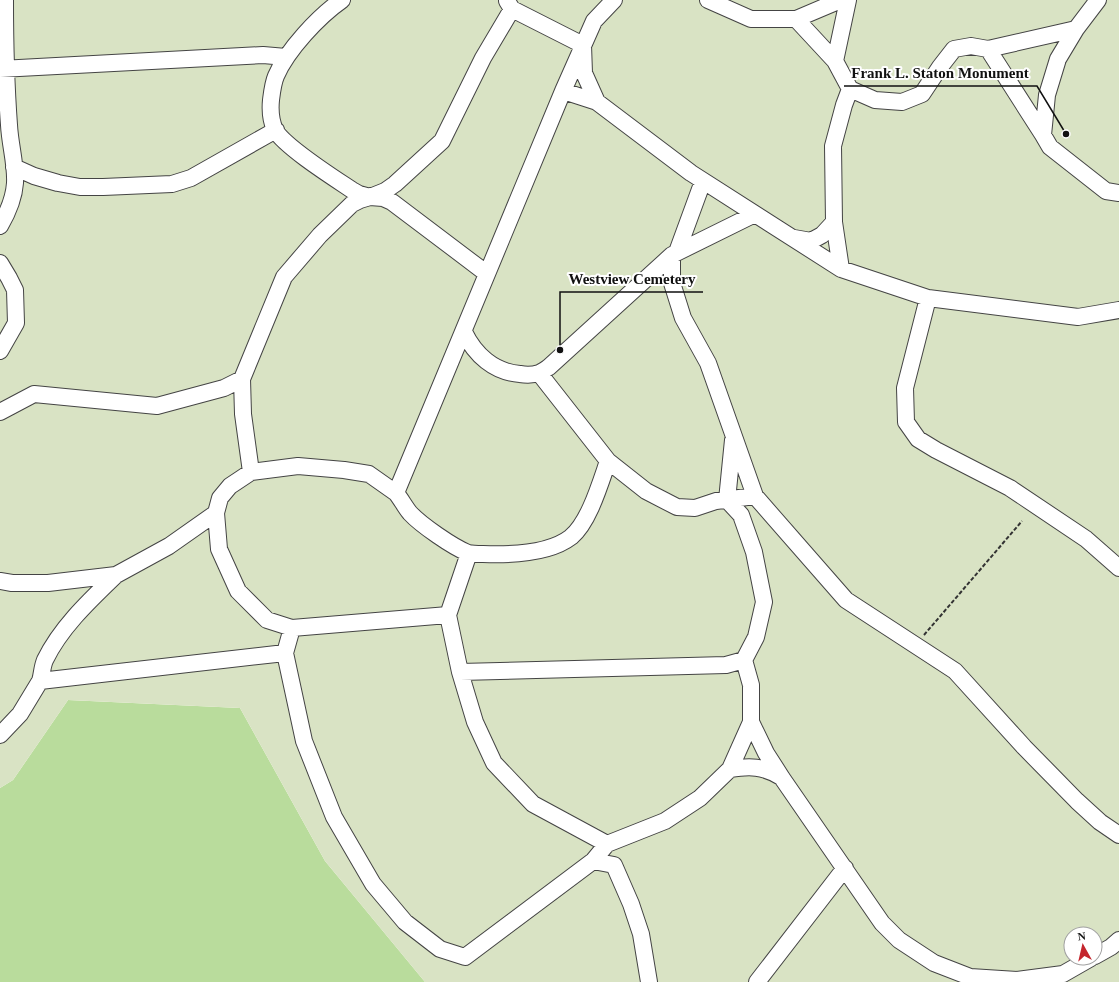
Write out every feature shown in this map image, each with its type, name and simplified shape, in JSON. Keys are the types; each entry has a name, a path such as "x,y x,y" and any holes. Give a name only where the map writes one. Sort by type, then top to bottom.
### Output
{"lane":[{"path":"0,226 6,216 11,202 14,184 14,167 3,69 5,0"},
{"path":"342,0 334,5 311,28 286,57 276,76 271,106 271,117 276,130 287,143 322,170 359,194 383,198 392,202 486,274"},
{"path":"396,493 464,332 486,274 583,45 594,21 614,0"},
{"path":"708,0 751,19 796,19 841,0"},
{"path":"835,61 848,0"},
{"path":"1043,135 1047,95 1058,59 1076,29 1098,0"},
{"path":"251,472 243,414 242,379 284,277 320,235 352,204 385,191 395,184 442,141 509,4 583,45"},
{"path":"796,19 835,61 850,90 875,100 902,102 922,94 954,49 971,46 988,49 1076,29"},
{"path":"583,45 584,73 597,102"},
{"path":"988,49 1050,147 1106,191 1119,193"},
{"path":"3,69 263,55 286,57"},
{"path":"841,269 834,222 833,146 844,105 850,90"},
{"path":"563,91 597,102 703,181 841,269 928,298 1078,317 1119,310"},
{"path":"14,167 34,176 58,183 80,187 172,184 190,178 276,130"},
{"path":"703,181 674,254 672,283 683,318 708,363 755,496 846,600 955,671 1024,747 1077,801 1100,822 1119,835"},
{"path":"464,332 470,344 496,368 509,373 528,375 539,373 549,367 674,254 755,214"},
{"path":"793,238 811,241 822,235 834,222"},
{"path":"0,263 15,290 16,323 0,351"},
{"path":"928,298 905,388 906,422 918,439 936,450 1010,488 1086,539 1119,568"},
{"path":"539,373 608,461 646,492 677,507 695,508 716,502 755,496"},
{"path":"0,412 34,394 157,406 224,388 242,379"},
{"path":"292,628 285,653 304,741 334,817 373,884 405,922 440,949 464,957 593,862 607,844 665,821 700,798 730,770 751,722 751,685 744,660 756,637 764,602 751,545 741,515 728,500 733,434"},
{"path":"448,615 292,628 267,620 238,591 219,549 216,513 220,498 230,486 251,472 298,466 370,474 396,493 410,513 438,535 469,553 528,553 560,544 571,537 580,527 593,503 608,461"},
{"path":"0,735 20,714 40,682 44,661 62,633 91,599 116,575 169,546 216,513"},
{"path":"469,553 448,615 460,672 475,722 494,763 533,804 607,844"},
{"path":"0,581 12,583 48,583 84,580 116,575"},
{"path":"40,682 285,653"},
{"path":"460,672 726,665 744,660"},
{"path":"751,722 766,753 782,778 882,923 899,940 934,963 970,977 1018,980 1063,974 1077,966"},
{"path":"730,770 745,767 761,768 771,771 782,778"},
{"path":"593,862 614,865 631,904 641,934 649,982"},
{"path":"757,982 845,868"},
{"path":"1103,952 1119,940"}],"path":[{"path":"915,645 1022,521"}],"green space":[{"path":"0,0 1119,0 1119,982 425,982 325,861 240,708 68,700 13,780 0,788"},
{"path":"68,700 240,708 325,861 425,982 0,982 0,788 13,780"}],"place":[{"name":"Frank L. Staton Monument","path":"1066,134"},
{"name":"Westview Cemetery","path":"560,350"}]}
